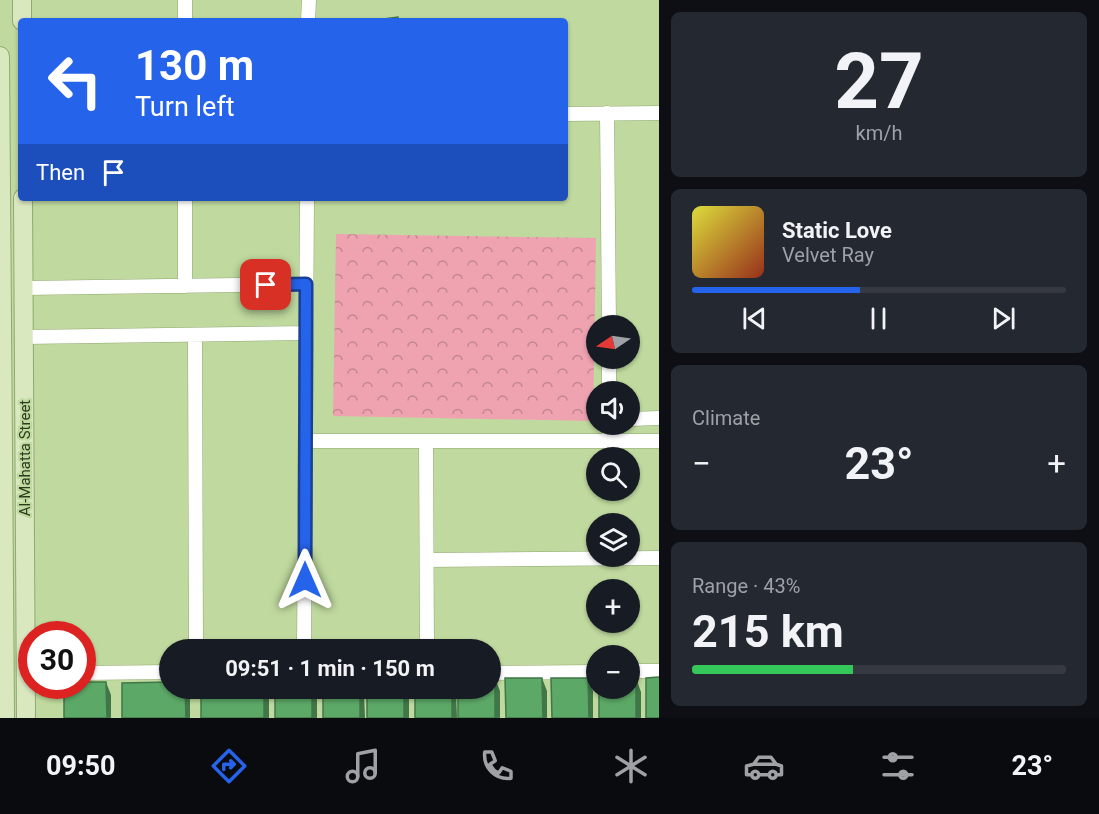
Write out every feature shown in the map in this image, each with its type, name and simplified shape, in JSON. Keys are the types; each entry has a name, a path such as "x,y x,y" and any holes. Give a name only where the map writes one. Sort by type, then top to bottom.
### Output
{"street":[{"path":"22,0 22,18"},
{"path":"185,0 185,18"},
{"path":"308,18 309,0"},
{"name":"Al-Mahatta Street","path":"0,56 5,718"},
{"path":"607,113 609,315"},
{"path":"568,114 659,113"},
{"name":"Al-Mahatta Street","path":"23,201 28,621"},
{"path":"185,201 185,286"},
{"path":"304,639 307,201"},
{"path":"24,288 306,284"},
{"path":"24,337 306,333"},
{"path":"195,335 196,639"},
{"path":"2,397 24,397"},
{"path":"640,419 659,418"},
{"path":"609,435 609,441"},
{"path":"306,441 659,441"},
{"path":"426,441 427,639"},
{"path":"427,560 659,558"},
{"path":"640,671 659,671"},
{"path":"96,673 159,672"},
{"path":"501,673 586,672"},
{"name":"Al-Mahatta Street","path":"26,718 27,699"}],"green space":[{"path":"336,234 596,238 595,315 586,315 586,369 594,369 594,381 586,381 586,421 333,416"}],"building":[{"path":"659,677 659,718 646,718 646,678"},
{"path":"505,678 542,678 543,718 506,718"},
{"path":"551,678 586,678 589,718 552,718"},
{"path":"96,682 106,682 107,718 64,718 64,699 96,699"},
{"path":"159,682 159,699 185,699 186,718 122,718 122,683"},
{"path":"201,699 264,699 264,718 201,718"},
{"path":"275,699 312,699 312,718 275,718"},
{"path":"323,699 360,699 360,718 323,718"},
{"path":"367,699 404,699 404,718 367,718"},
{"path":"415,699 452,699 452,718 415,718"},
{"path":"458,699 495,699 495,718 458,718"},
{"path":"599,699 636,699 636,718 599,718"}],"route":[{"path":"266,285 306,284 305,580"}]}
